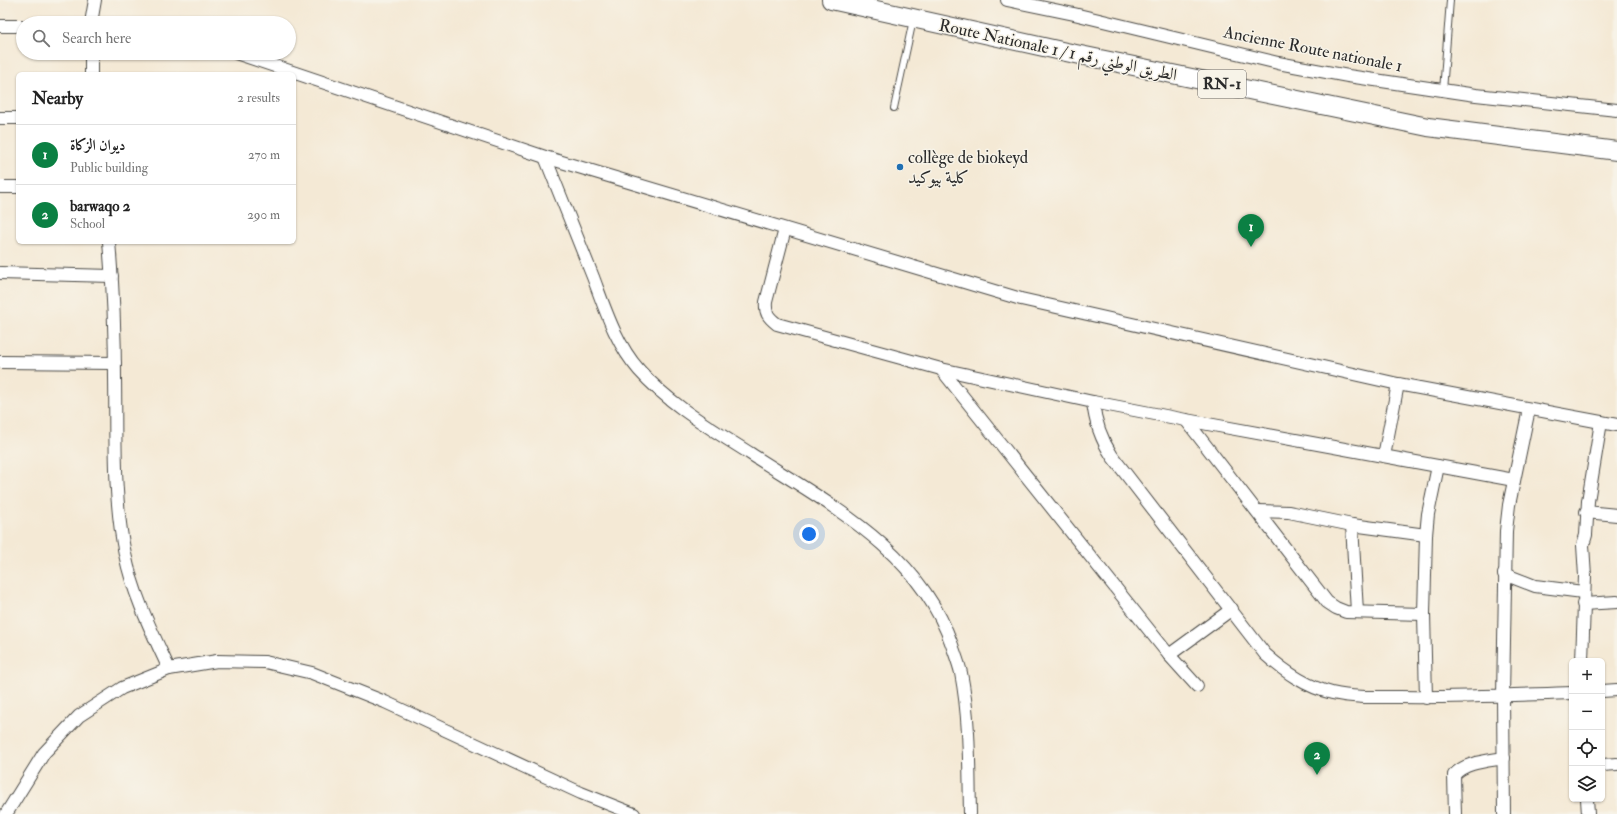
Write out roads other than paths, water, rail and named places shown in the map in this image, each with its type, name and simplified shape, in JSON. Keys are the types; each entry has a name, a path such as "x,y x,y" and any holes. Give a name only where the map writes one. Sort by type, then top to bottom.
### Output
{"main road":[{"name":"Route Nationale 1 / الطريق الوطني رقم 1","path":"831,0 1066,52 1428,127 1617,151"}],"street":[{"path":"92,16 95,0"},
{"name":"Ancienne Route nationale 1","path":"1007,0 1074,14 1278,63 1444,90 1617,110"},
{"path":"0,26 16,26"},
{"path":"91,60 92,72"},
{"path":"257,60 292,72"},
{"path":"296,73 545,157 1021,299 1398,384 1617,425"},
{"path":"0,118 16,118"},
{"path":"545,157 619,342 636,368 657,390 682,409 835,509 866,531 899,559 926,592 946,630 960,671 967,713 970,814"},
{"path":"0,187 16,187"},
{"path":"784,229 765,311 769,319 777,324 942,369 1092,402 1514,480"},
{"path":"109,244 112,276 115,363 116,477 118,516 124,548 136,593 150,630 169,669"},
{"path":"0,273 112,276"},
{"path":"0,362 115,363"},
{"path":"942,369 1169,655 1197,686"},
{"path":"1384,456 1398,384"},
{"path":"1092,402 1096,425 1112,456 1232,609 1265,654 1290,675 1314,687 1332,693 1352,696 1426,698 1569,692"},
{"path":"1504,814 1503,696 1504,574 1506,531 1514,480 1529,409"},
{"path":"1186,420 1327,602 1346,612 1424,614"},
{"path":"1582,658 1583,598 1585,576 1583,545 1586,534 1586,512 1601,422"},
{"path":"1426,698 1424,614 1426,534 1429,507 1438,466"},
{"path":"1257,511 1289,512 1352,525 1426,534"},
{"path":"1586,512 1617,515"},
{"path":"1352,525 1357,612"},
{"path":"1504,574 1535,586 1583,598 1617,602"},
{"path":"1169,655 1232,609"},
{"path":"6,814 44,753 79,716 122,688 169,669 217,661 265,662 312,673 385,702 581,793 634,814"},
{"path":"1605,691 1617,690"},
{"path":"1455,814 1454,775 1459,770 1478,763 1504,758"},
{"path":"1605,765 1617,764"},
{"path":"1587,802 1588,814"}],"lane":[{"path":"1444,90 1450,0"},
{"path":"894,108 913,19"}],"place":[{"name":"collège de biokeyd كلية بيوكيد","path":"900,167"},
{"name":"ديوان الزكاة","path":"1251,247"},
{"name":"barwaqo 2","path":"1317,775"}]}
